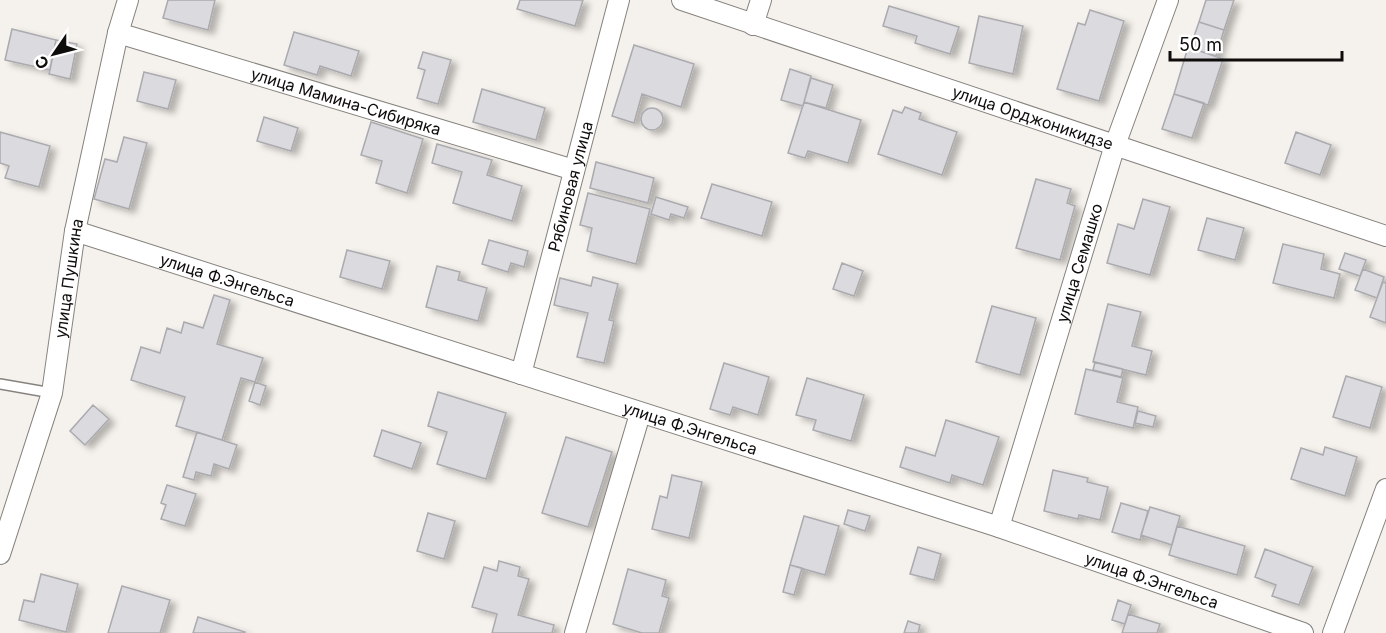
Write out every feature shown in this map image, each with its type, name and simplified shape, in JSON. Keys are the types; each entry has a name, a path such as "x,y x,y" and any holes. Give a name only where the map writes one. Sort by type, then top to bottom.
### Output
{"street":[{"name":"улица Пушкина","path":"0,554 52,393 75,231 118,33 128,0"},
{"name":"Рябиновая улица","path":"521,374 619,0"},
{"name":"улица Орджоникидзе","path":"682,0 753,26 1386,236"},
{"path":"753,26 761,0"},
{"name":"улица Семашко","path":"999,527 1115,145 1168,0"},
{"name":"улица Мамина-Сибиряка","path":"118,33 574,170"},
{"name":"улица Ф.Энгельса","path":"75,231 640,414 999,527 1303,633"},
{"path":"575,633 640,414"},
{"path":"1334,633 1386,489"}],"lane":[{"path":"0,384 52,393"}],"building":[{"path":"168,0 215,0 208,30 163,18"},
{"path":"520,0 583,0 575,26 517,9"},
{"path":"1206,0 1234,0 1224,30 1199,22"},
{"path":"889,6 959,27 950,54 915,43 917,36 883,26"},
{"path":"1090,10 1124,21 1099,101 1057,89 1078,23 1085,25"},
{"path":"979,16 1023,26 1013,74 969,63"},
{"path":"1199,22 1224,30 1216,56 1190,48"},
{"path":"12,29 56,40 50,70 5,60"},
{"path":"294,32 359,51 351,76 320,66 317,75 284,65"},
{"path":"56,40 77,44 70,79 49,74"},
{"path":"634,45 694,64 681,107 642,94 634,123 612,116"},
{"path":"1188,47 1223,59 1208,105 1174,94"},
{"path":"423,52 451,60 438,104 417,98 425,70 418,68"},
{"path":"790,69 811,76 803,106 781,100"},
{"path":"144,72 176,80 168,109 137,101"},
{"path":"811,78 833,85 826,108 804,102"},
{"path":"482,89 545,108 536,140 473,122"},
{"path":"1174,94 1204,103 1192,138 1162,129"},
{"path":"804,102 861,120 848,163 808,151 805,158 788,153"},
{"path":"905,107 921,113 919,119 957,132 942,175 878,154 893,110 902,113"},
{"path":"652,108 660,111 663,119 660,127 652,130 644,127 641,119 644,111"},
{"path":"264,117 298,128 291,151 257,141"},
{"path":"371,122 423,139 407,193 376,183 382,161 361,155"},
{"path":"0,132 50,146 39,187 5,178 9,166 0,163"},
{"path":"1296,132 1331,145 1320,175 1285,163"},
{"path":"124,137 147,143 129,209 94,199 105,159 117,162"},
{"path":"437,144 492,160 487,175 522,186 512,221 453,203 462,172 432,163"},
{"path":"596,162 654,178 648,203 590,188"},
{"path":"1036,179 1071,189 1067,203 1075,206 1060,260 1016,248"},
{"path":"712,184 772,202 762,236 701,218"},
{"path":"588,193 650,209 636,264 587,251 592,228 580,225"},
{"path":"656,197 688,207 684,218 671,214 669,220 651,214"},
{"path":"1143,199 1170,207 1150,275 1107,263 1118,224 1134,229"},
{"path":"1207,218 1244,228 1235,260 1198,250"},
{"path":"489,240 528,251 524,267 511,263 508,272 482,264"},
{"path":"1283,244 1324,254 1321,269 1340,274 1334,298 1273,283"},
{"path":"347,250 390,261 382,289 340,277"},
{"path":"1345,253 1366,260 1360,276 1339,269"},
{"path":"842,263 863,271 854,296 833,289"},
{"path":"437,266 460,272 458,280 487,288 478,321 426,307"},
{"path":"1363,269 1384,277 1377,298 1355,290"},
{"path":"593,277 618,284 609,320 614,321 604,363 577,357 588,313 554,305 560,278 591,286"},
{"path":"1383,282 1386,283 1386,323 1370,317"},
{"path":"214,295 230,300 217,344 263,358 255,382 241,378 222,440 176,426 185,397 131,380 141,347 160,353 167,328 181,333 184,322 203,328"},
{"path":"1108,304 1141,312 1132,346 1152,351 1146,375 1093,362"},
{"path":"992,306 1036,318 1020,375 976,362"},
{"path":"1095,362 1123,369 1121,377 1093,370"},
{"path":"724,363 769,377 758,415 733,407 730,415 710,409"},
{"path":"1086,369 1123,378 1117,402 1138,407 1133,428 1075,414"},
{"path":"1346,376 1382,387 1370,428 1333,417"},
{"path":"807,378 864,395 851,441 813,430 816,420 796,415"},
{"path":"255,382 266,386 260,405 249,401"},
{"path":"438,392 506,413 486,479 437,464 447,432 428,426"},
{"path":"93,405 109,419 85,445 70,431"},
{"path":"1138,411 1156,416 1153,427 1135,423"},
{"path":"946,420 999,437 983,485 952,475 950,483 900,467 906,447 935,456"},
{"path":"382,430 421,443 412,469 374,456"},
{"path":"197,432 237,445 229,469 214,464 211,476 196,472 194,480 183,477"},
{"path":"566,437 612,452 588,527 542,513"},
{"path":"1325,447 1357,457 1345,496 1291,479 1301,448 1323,455"},
{"path":"1053,470 1088,478 1087,482 1108,487 1100,520 1079,515 1078,519 1044,511"},
{"path":"672,475 702,482 689,538 652,529 660,496 667,498"},
{"path":"167,485 196,494 185,526 161,519 166,505 161,503"},
{"path":"1121,503 1148,511 1140,540 1112,532"},
{"path":"1150,507 1180,516 1172,545 1141,535"},
{"path":"848,510 870,516 865,531 844,524"},
{"path":"428,513 455,521 444,559 417,551"},
{"path":"804,516 839,526 825,575 790,565"},
{"path":"1177,526 1245,546 1237,575 1169,555"},
{"path":"918,547 941,554 934,580 910,574"},
{"path":"1265,549 1313,567 1299,605 1272,596 1276,585 1255,577"},
{"path":"499,561 520,567 518,576 529,579 518,615 554,625 552,633 492,633 497,614 472,607 484,567 497,571"},
{"path":"790,565 802,568 794,595 783,592"},
{"path":"628,569 666,580 662,596 669,598 659,633 642,633 613,624"},
{"path":"41,574 78,584 66,632 19,620 24,600 34,602"},
{"path":"122,586 170,600 160,633 108,633"},
{"path":"1118,600 1131,605 1125,624 1112,620"},
{"path":"1128,614 1160,624 1157,633 1122,633"},
{"path":"198,617 245,632 193,633"},
{"path":"908,621 920,625 918,633 904,633"}]}
